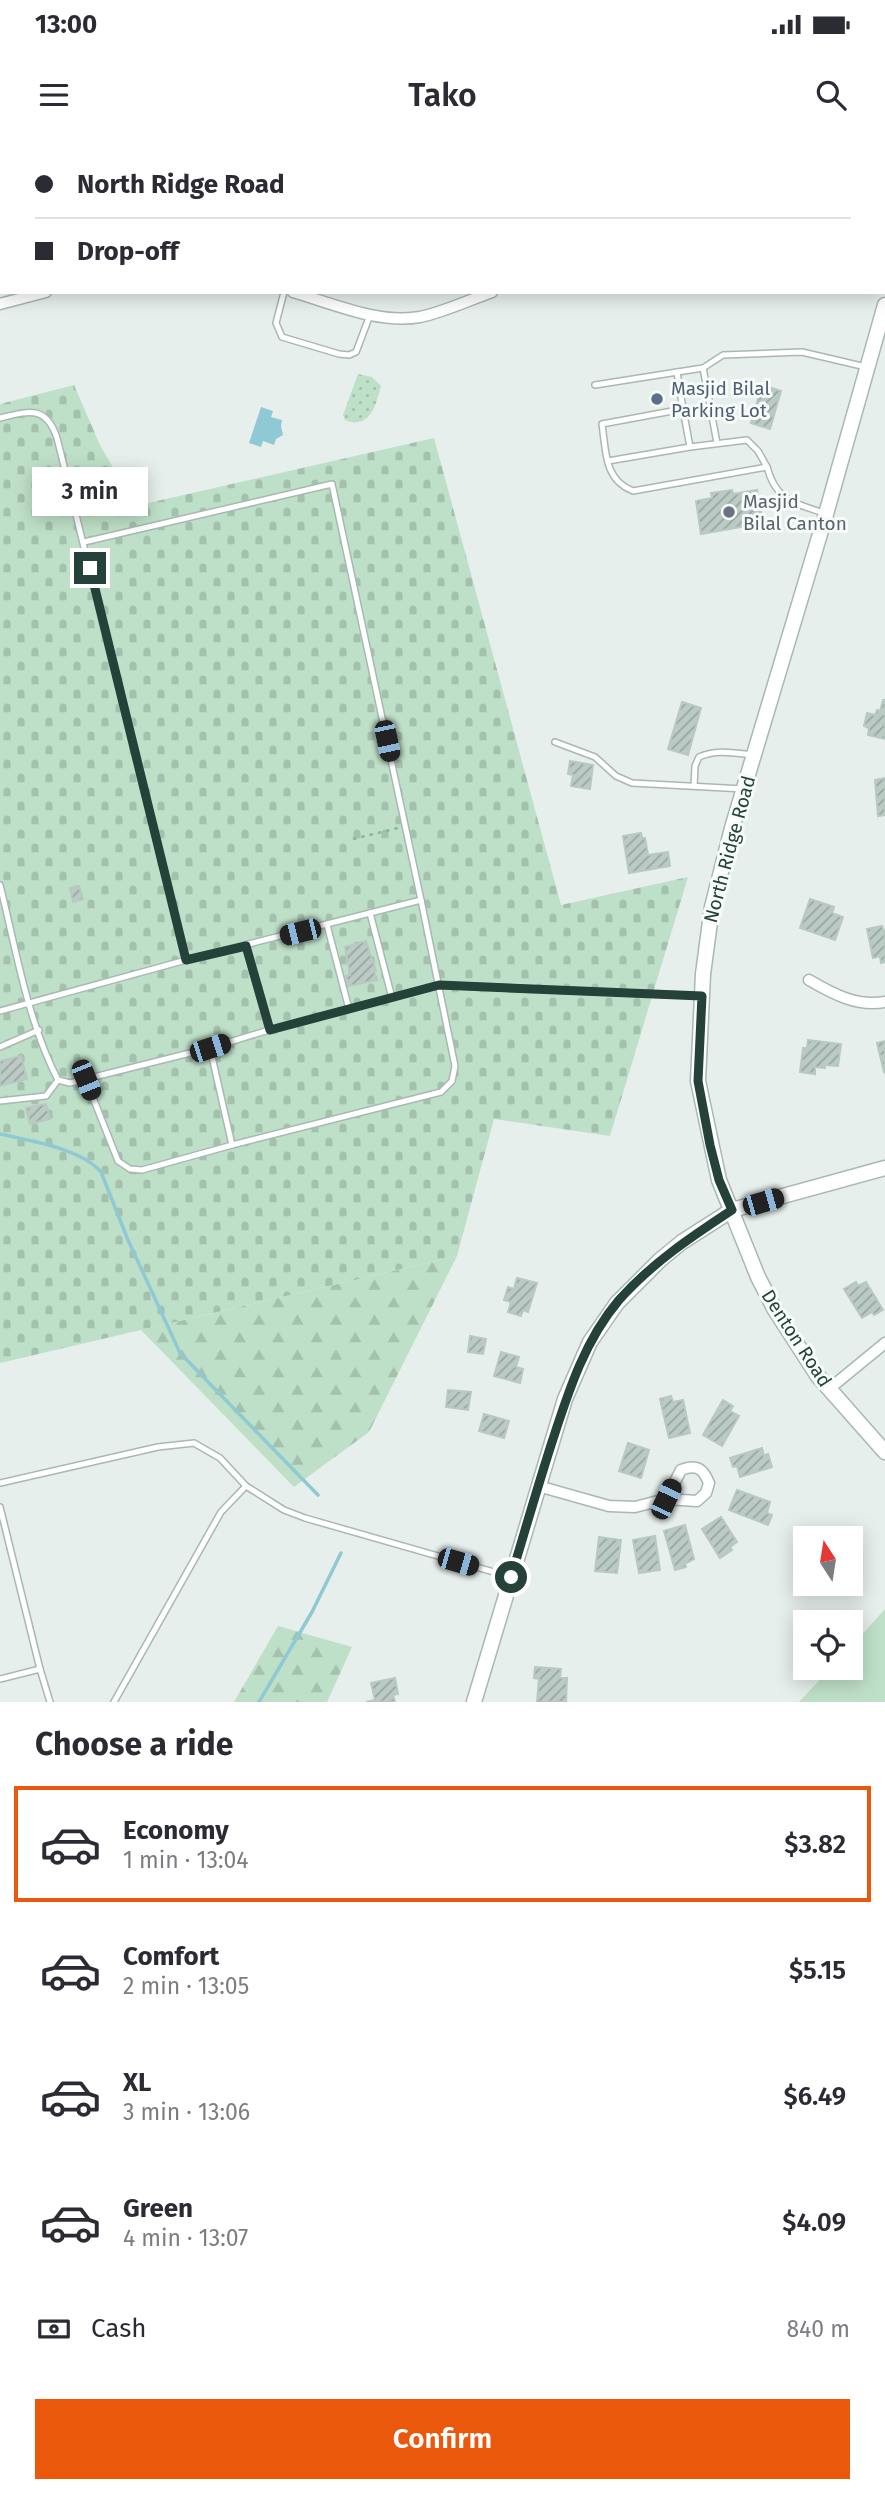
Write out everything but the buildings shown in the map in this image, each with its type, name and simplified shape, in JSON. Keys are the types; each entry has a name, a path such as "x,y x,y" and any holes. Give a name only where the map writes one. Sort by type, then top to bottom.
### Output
{"street":[{"path":"0,304 38,294"},
{"path":"300,294 370,315 397,319 422,317 486,294"},
{"name":"North Ridge Road","path":"732,1210 719,1180 698,1081 702,996 712,907 885,305"},
{"path":"809,981 835,996 869,1005 885,1002"},
{"path":"474,1702 538,1486 575,1373 590,1342 617,1303 682,1242 732,1210 885,1168"},
{"name":"Denton Road","path":"732,1210 758,1277 799,1349 829,1389 885,1452"},
{"path":"829,1389 885,1343"},
{"path":"538,1486 609,1506 635,1507 666,1499"}],"lane":[{"path":"283,294 276,323 282,337 339,354 349,355 356,352 370,315"},
{"path":"595,385 703,368 723,355 802,352 868,368"},
{"path":"703,368 717,443"},
{"path":"677,372 690,447"},
{"path":"683,409 602,424 611,472 619,486 633,491 767,467"},
{"path":"0,418 32,412 47,418 57,438 186,960"},
{"path":"608,461 747,440 761,449 774,488 779,494 789,501 827,514"},
{"path":"84,541 332,484 455,1066 452,1081 441,1092 142,1170 130,1169 118,1161 86,1080"},
{"path":"555,742 595,758 616,776 632,783 744,789"},
{"path":"694,786 695,766 699,757 708,752 754,755"},
{"path":"0,885 38,1030 58,1080"},
{"path":"0,1011 421,900"},
{"path":"370,914 392,998"},
{"path":"327,925 349,1009"},
{"path":"246,946 270,1030"},
{"path":"58,1080 70,1083 86,1080 439,985 702,996"},
{"path":"0,1047 38,1030"},
{"path":"210,1048 232,1145"},
{"path":"0,1101 46,1096 58,1080"},
{"path":"0,1483 158,1447 194,1443 220,1458 246,1486 284,1510 511,1577"},
{"path":"114,1702 221,1512 246,1486"},
{"path":"0,1507 50,1702"},
{"path":"0,1679 40,1669"}],"path":[{"path":"353,839 405,826"}],"green space":[{"path":"358,374 372,377 381,386 370,414 360,422 354,422 345,420 343,415"},
{"path":"74,385 100,445 121,482 144,504 434,438 561,905 688,877 610,1136 494,1119 457,1256 0,1363 0,404"},
{"path":"457,1256 369,1432 294,1487 141,1330"},
{"path":"885,1609 885,1702 799,1702 820,1680 863,1680 863,1634"},
{"path":"278,1626 352,1647 327,1702 234,1702"}],"water":[{"path":"261,407 273,411 271,417 282,420 283,435 276,439 274,445 263,441 261,447 249,443"}],"waterway":[{"path":"0,1134 68,1151 101,1172 128,1240 180,1353 318,1495"},
{"path":"259,1702 312,1612 341,1553"}],"place":[{"name":"Masjid Bilal Parking Lot","path":"657,399"},
{"name":"Masjid Bilal Canton","path":"729,512"}],"route":[{"path":"90,568 186,960 246,946 270,1030 439,985 702,996 698,1081 719,1180 732,1210 682,1242 636,1281 590,1342 565,1399 511,1577"}]}
